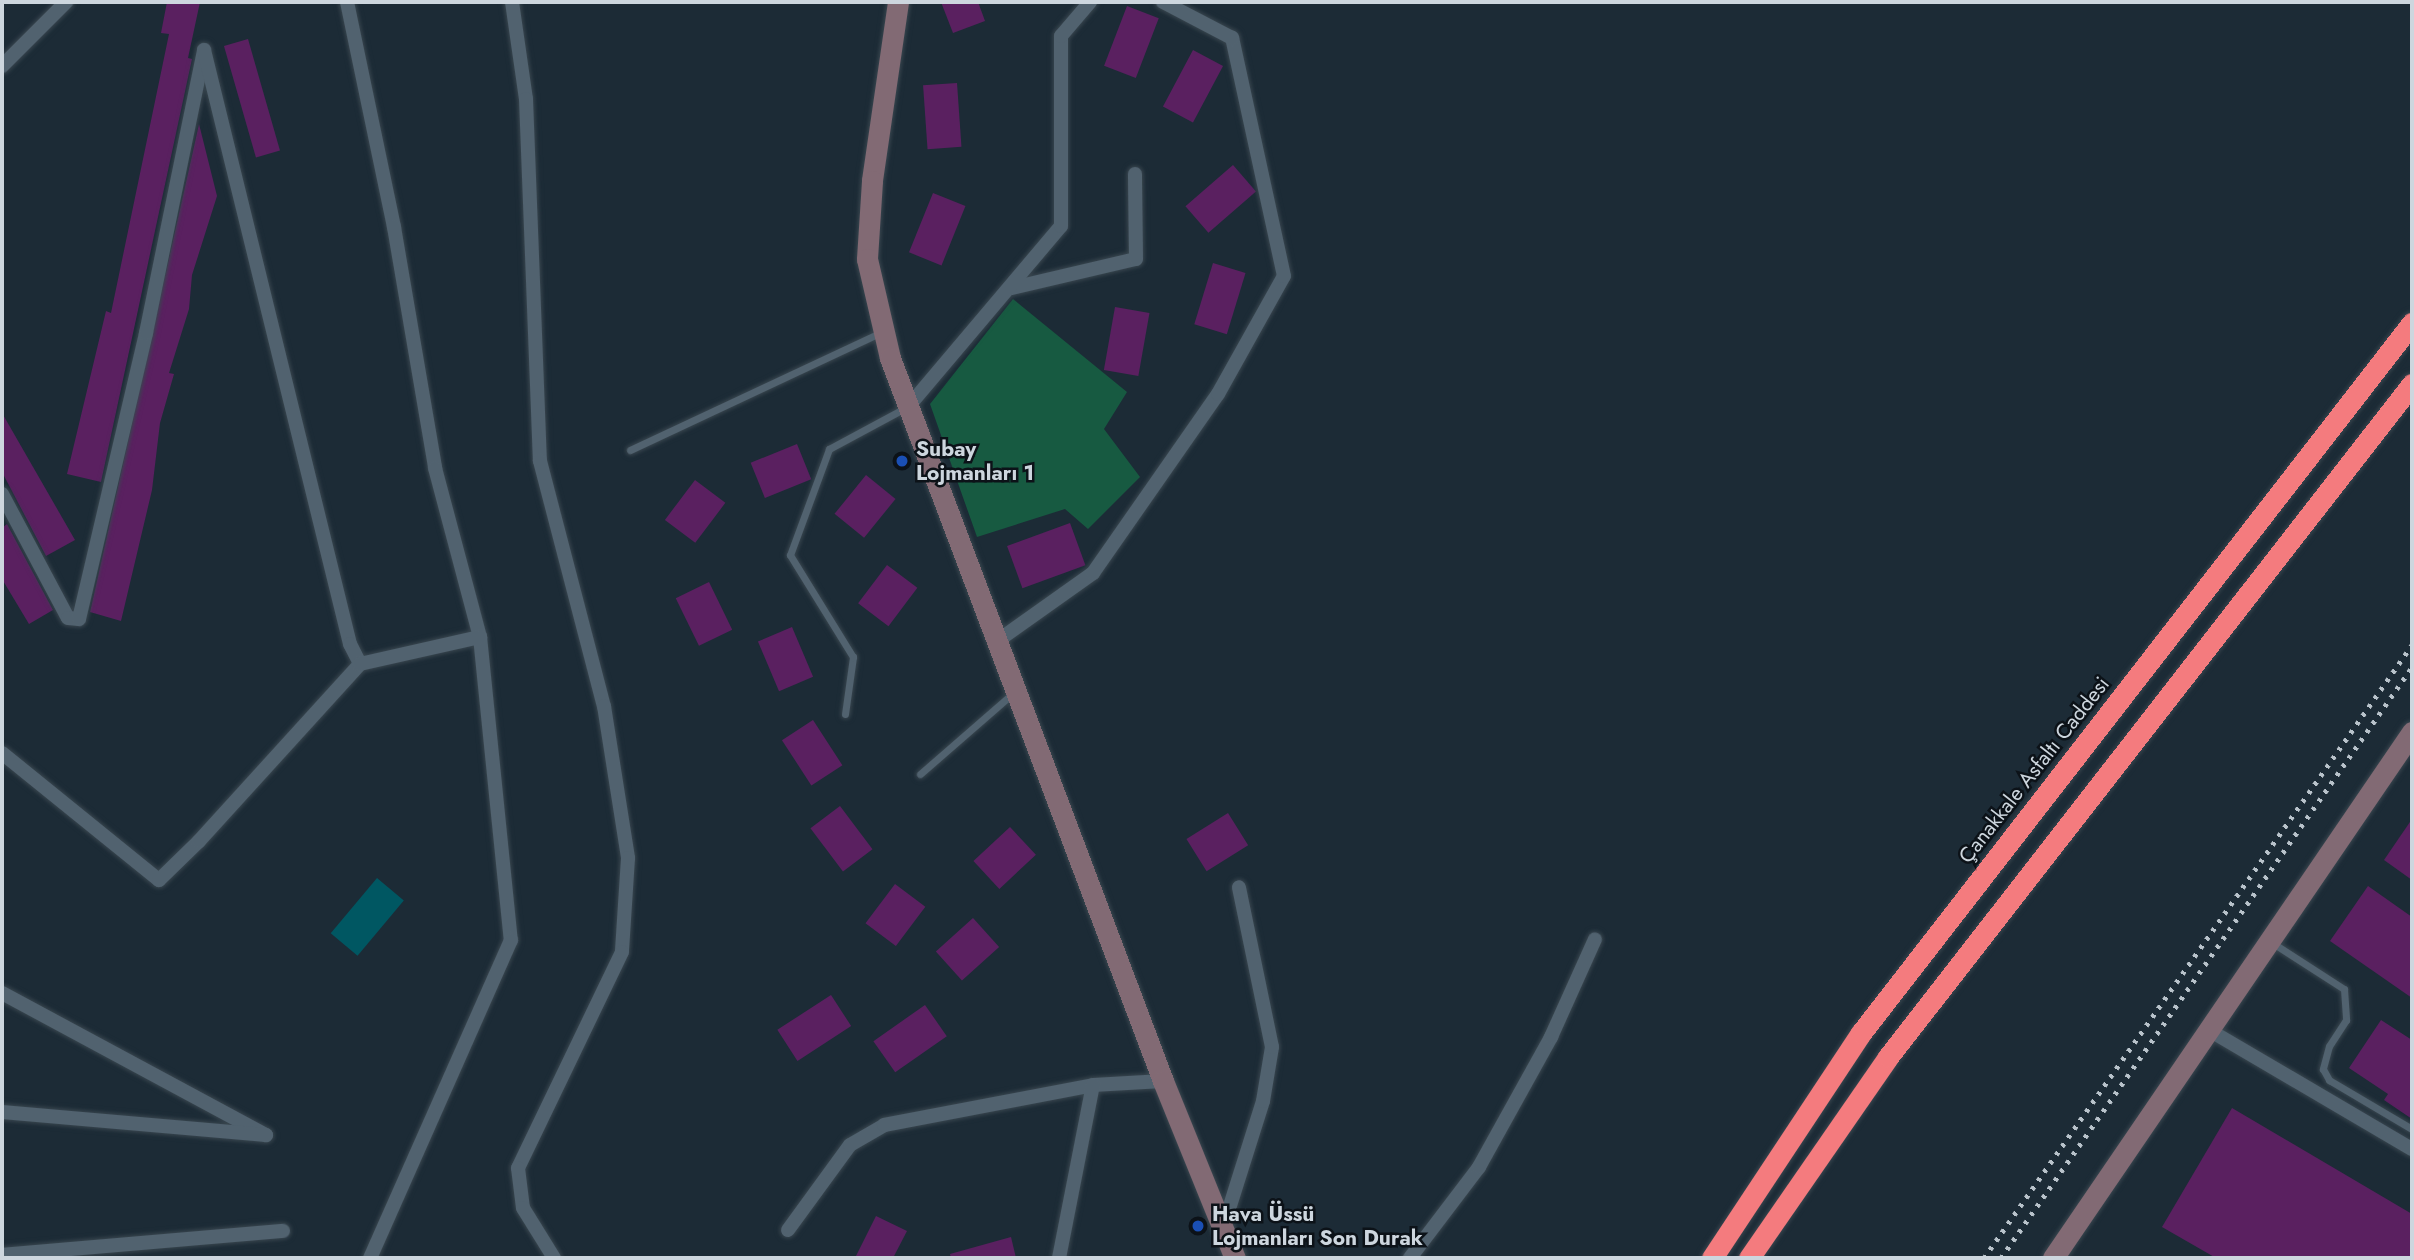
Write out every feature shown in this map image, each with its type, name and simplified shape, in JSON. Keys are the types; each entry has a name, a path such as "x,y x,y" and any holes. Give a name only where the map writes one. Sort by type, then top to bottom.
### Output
{"highway":[{"name":"Çanakkale Asfaltı Caddesi","path":"1712,1258 1861,1033 2412,323"},
{"path":"1749,1258 1888,1057 2412,384"}],"street":[{"path":"2,66 66,2"},
{"path":"347,2 394,227 435,468 480,636 511,940 370,1258"},
{"path":"512,2 526,99 540,461 604,706 628,858 622,952 518,1168 523,1208 554,1258"},
{"path":"898,2 872,181 867,259 884,331 908,407 996,642 1163,1081 1235,1258"},
{"path":"908,407 1012,288 1060,226 1061,36 1090,2"},
{"path":"996,642 1093,573 1217,394 1284,276 1232,38 1163,2"},
{"path":"2,494 68,618 79,619 146,333 204,50 350,644 360,664"},
{"path":"1012,288 1136,258 1135,174"},
{"path":"2,754 159,880 200,841 360,664 480,636"},
{"path":"2053,1258 2412,732"},
{"path":"1223,1228 1263,1101 1272,1047 1239,887"},
{"path":"1410,1258 1479,1167 1551,1037 1595,939"},
{"path":"2,993 266,1135 2,1112"},
{"path":"2208,1030 2412,1149"},
{"path":"788,1230 850,1145 884,1125 1093,1085 1163,1081"},
{"path":"1059,1258 1093,1085"},
{"path":"2,1255 283,1231"}],"lane":[{"path":"630,450 884,331"},
{"path":"845,714 853,657 790,555 829,449 908,407"},
{"path":"920,774 1015,692"},
{"path":"2269,941 2344,989 2346,1020 2329,1046 2323,1069 2329,1080 2412,1129"}],"green space":[{"path":"1013,299 1127,392 1104,429 1140,477 1088,529 1065,509 977,537 930,404"}],"water":[{"path":"377,878 404,900 358,956 331,933"}],"building":[{"path":"167,2 200,2 188,58 192,59 101,482 67,474 106,311 111,313 169,34 161,33"},
{"path":"941,2 978,2 985,21 953,33"},
{"path":"1127,6 1159,18 1136,78 1104,66"},
{"path":"248,39 280,151 256,157 224,46"},
{"path":"1193,50 1223,66 1193,122 1163,107"},
{"path":"957,83 961,147 928,149 923,85"},
{"path":"199,124 217,196 192,275 189,309 169,373 174,374 160,423 152,490 121,621 90,612"},
{"path":"1233,165 1256,191 1208,233 1185,206"},
{"path":"933,193 965,206 941,265 909,252"},
{"path":"1213,263 1246,273 1227,334 1194,324"},
{"path":"1115,307 1149,313 1138,376 1104,370"},
{"path":"2,413 75,540 46,556 2,472"},
{"path":"797,444 811,479 765,498 751,463"},
{"path":"866,475 896,499 864,538 835,514"},
{"path":"695,480 725,503 695,543 665,520"},
{"path":"1070,523 1085,565 1022,588 1007,546"},
{"path":"7,524 53,610 29,624 2,579 2,528"},
{"path":"887,565 917,588 888,626 858,603"},
{"path":"709,582 732,630 699,646 676,598"},
{"path":"792,627 813,677 779,691 758,641"},
{"path":"813,720 842,765 811,785 782,740"},
{"path":"840,806 872,849 843,871 810,828"},
{"path":"1228,813 1248,845 1207,871 1186,839"},
{"path":"2412,819 2412,880 2384,860"},
{"path":"1010,827 1036,855 999,889 973,861"},
{"path":"895,884 925,907 896,946 866,923"},
{"path":"2368,886 2412,917 2412,998 2330,941"},
{"path":"973,918 999,947 962,980 936,951"},
{"path":"831,995 851,1026 797,1061 777,1030"},
{"path":"925,1005 947,1036 895,1072 873,1041"},
{"path":"2381,1020 2412,1040 2412,1119 2384,1100 2388,1094 2349,1068"},
{"path":"2232,1108 2412,1214 2412,1258 2216,1258 2162,1227"},
{"path":"876,1216 907,1231 893,1258 855,1258"},
{"path":"1011,1237 1016,1258 951,1258 950,1254"}],"railway":[{"path":"1984,1258 2412,645"},
{"path":"2001,1258 2412,667"}],"place":[{"name":"Subay Lojmanları 1","path":"902,461"},
{"name":"Hava Üssü Lojmanları Son Durak","path":"1198,1226"}]}
